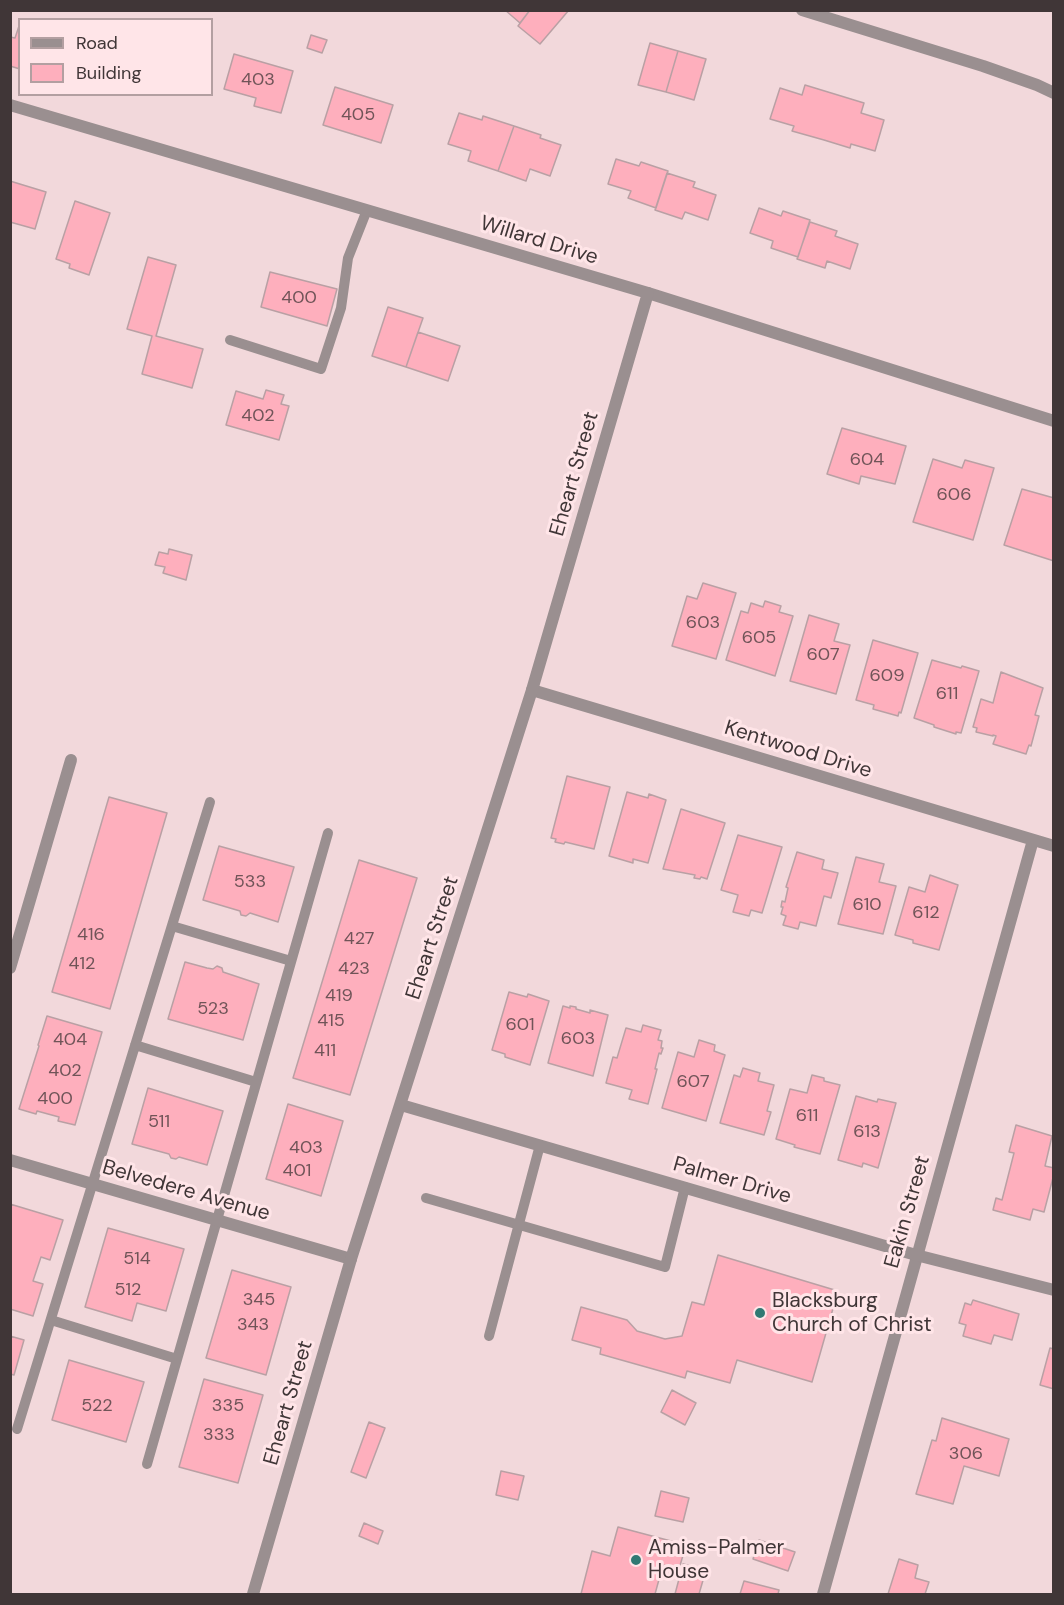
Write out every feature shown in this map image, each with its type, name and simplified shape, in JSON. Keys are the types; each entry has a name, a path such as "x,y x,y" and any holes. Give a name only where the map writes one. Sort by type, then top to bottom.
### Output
{"street":[{"path":"802,10 983,66 1053,93"},
{"name":"Willard Drive","path":"10,105 648,293 1053,421"},
{"name":"Eheart Street","path":"253,1594 351,1259 531,690 648,293"},
{"name":"Kentwood Drive","path":"531,690 1053,846"},
{"path":"10,968 71,760"},
{"name":"Eakin Street","path":"823,1594 1033,840"},
{"name":"Palmer Drive","path":"401,1105 916,1255 1053,1290"},
{"name":"Belvedere Avenue","path":"10,1161 351,1259"}],"lane":[{"path":"230,339 321,369 341,308 348,258 367,210"},
{"path":"17,1430 210,802"},
{"path":"147,1464 328,833"},
{"path":"172,926 291,961"},
{"path":"135,1045 256,1082"},
{"path":"489,1336 540,1145"},
{"path":"426,1198 665,1267 685,1187"},
{"path":"51,1320 177,1359"}],"building":[{"path":"505,10 530,10 520,23"},
{"path":"530,10 569,10 540,44 518,26"},
{"path":"18,29 18,68 10,66 10,37 15,38"},
{"path":"311,35 327,40 322,53 307,48"},
{"path":"650,43 678,51 666,92 638,85"},
{"path":"678,51 706,59 694,100 666,92"},
{"path":"234,54 293,71 281,113 254,106 256,98 224,89"},
{"path":"805,85 864,103 861,113 884,120 875,151 851,144 850,148 792,131 794,126 770,119 780,88 802,95"},
{"path":"335,87 393,105 381,143 323,125"},
{"path":"459,113 482,120 483,116 514,126 498,171 468,161 471,151 448,144"},
{"path":"514,126 561,145 550,176 530,169 526,181 498,171"},
{"path":"616,159 639,166 641,162 668,171 656,208 628,198 631,191 608,184"},
{"path":"667,173 695,182 693,187 716,195 708,220 685,212 682,219 655,210"},
{"path":"10,181 46,192 35,229 10,222"},
{"path":"75,201 110,213 89,275 69,268 70,264 56,259"},
{"path":"759,208 781,216 783,211 810,220 798,257 771,248 773,241 750,233"},
{"path":"810,222 837,231 835,236 858,244 850,269 827,261 825,268 797,259"},
{"path":"148,257 176,265 156,336 203,349 192,388 142,374 152,336 127,329"},
{"path":"270,272 337,289 327,326 261,307"},
{"path":"388,307 423,318 406,367 372,356"},
{"path":"418,332 460,346 448,381 406,367"},
{"path":"266,390 284,395 281,404 289,406 279,440 226,425 236,391 263,399"},
{"path":"842,428 906,446 895,484 861,476 859,484 827,474"},
{"path":"933,459 962,468 965,460 994,468 973,540 913,522"},
{"path":"1022,489 1054,498 1054,561 1004,545"},
{"path":"169,549 192,555 186,580 163,573 165,567 155,565 159,552 168,554"},
{"path":"703,583 736,593 716,659 672,646 687,596 697,599"},
{"path":"765,601 781,606 779,612 793,616 775,676 726,660 741,611 748,613 751,603 763,607"},
{"path":"809,615 839,624 834,641 850,645 836,694 790,681"},
{"path":"873,640 918,653 901,713 899,712 898,716 873,709 874,705 856,700"},
{"path":"932,660 979,671 961,733 956,732 956,734 934,727 934,725 914,718"},
{"path":"1001,672 1043,688 1035,715 1039,716 1031,746 1029,745 1026,754 993,744 996,736 976,732 977,728 973,727 981,699 993,703"},
{"path":"567,776 610,787 594,849 555,842 556,839 551,838"},
{"path":"627,792 648,798 649,794 666,800 648,863 633,859 633,863 609,856"},
{"path":"109,797 167,813 110,1009 52,992"},
{"path":"681,809 725,823 707,879 694,878 695,875 663,869"},
{"path":"738,835 782,847 762,913 751,910 749,916 733,912 738,895 721,890"},
{"path":"219,846 294,867 278,922 250,913 246,916 241,915 240,911 203,900"},
{"path":"797,852 824,860 822,869 838,873 831,898 824,896 816,926 800,922 798,929 783,925 786,916 781,914 782,901 785,902 788,888 786,887"},
{"path":"856,857 884,864 879,882 896,886 883,934 838,924"},
{"path":"359,860 417,878 350,1095 293,1078"},
{"path":"930,875 958,885 939,950 895,935 909,887 925,892"},
{"path":"185,962 213,969 217,966 222,968 223,972 259,984 243,1040 168,1019"},
{"path":"509,992 527,997 528,994 549,1001 530,1065 492,1050"},
{"path":"563,1006 608,1015 593,1076 548,1063"},
{"path":"47,1016 102,1032 75,1125 58,1121 59,1117 19,1109"},
{"path":"643,1025 661,1030 658,1040 662,1041 661,1048 663,1048 661,1054 659,1053 648,1104 629,1099 632,1090 606,1083 613,1057 617,1058 626,1028 641,1032"},
{"path":"699,1040 715,1045 714,1051 725,1055 706,1121 662,1108 678,1052 694,1057"},
{"path":"743,1068 760,1073 758,1081 774,1085 767,1111 771,1112 764,1135 720,1123 734,1075 740,1077"},
{"path":"812,1075 840,1085 820,1154 776,1139 790,1089 807,1093"},
{"path":"148,1088 223,1111 207,1165 179,1157 171,1158 169,1154 132,1144"},
{"path":"856,1096 877,1102 878,1099 896,1103 878,1168 863,1163 862,1167 838,1160"},
{"path":"288,1104 343,1121 321,1196 266,1179"},
{"path":"1016,1125 1052,1136 1045,1166 1054,1168 1054,1174 1044,1212 1033,1209 1030,1220 993,1210 996,1198 1002,1200 1014,1153 1009,1152"},
{"path":"10,1204 63,1220 50,1260 41,1257 33,1281 43,1284 33,1316 10,1309"},
{"path":"108,1228 184,1249 166,1311 137,1303 132,1321 85,1307"},
{"name":"Blacksburg Church of Christ","path":"718,1255 838,1291 812,1382 737,1360 730,1383 687,1371 685,1378 600,1354 601,1348 572,1340 581,1307 627,1320 637,1331 665,1339 682,1336 692,1302 704,1305"},
{"path":"232,1270 291,1287 266,1375 206,1358"},
{"path":"973,1300 1019,1314 1012,1340 994,1335 991,1344 963,1336 966,1325 959,1323 965,1303 971,1305"},
{"path":"10,1336 24,1340 14,1375 10,1374"},
{"path":"1050,1348 1054,1349 1054,1389 1040,1385"},
{"path":"69,1360 144,1382 126,1442 52,1420"},
{"path":"204,1379 263,1395 238,1483 179,1467"},
{"path":"672,1390 696,1403 685,1425 661,1412"},
{"path":"942,1418 1009,1439 999,1476 964,1466 953,1504 916,1494 932,1440 936,1441"},
{"path":"369,1422 385,1428 366,1478 351,1472"},
{"path":"501,1471 524,1476 518,1500 496,1495"},
{"path":"661,1491 689,1498 683,1522 655,1516"},
{"path":"364,1523 383,1531 378,1544 359,1536"},
{"name":"Amiss-Palmer House","path":"618,1527 686,1545 679,1569 663,1565 655,1594 581,1594 592,1551 610,1556"},
{"path":"759,1540 795,1552 788,1571 753,1559"},
{"path":"899,1559 918,1565 915,1578 929,1582 925,1594 888,1594"},
{"path":"683,1564 706,1570 699,1594 675,1594"},
{"path":"744,1581 779,1590 778,1594 740,1594"}],"place":[{"name":"Blacksburg Church of Christ","path":"760,1313"},
{"name":"Amiss-Palmer House","path":"636,1560"}]}
